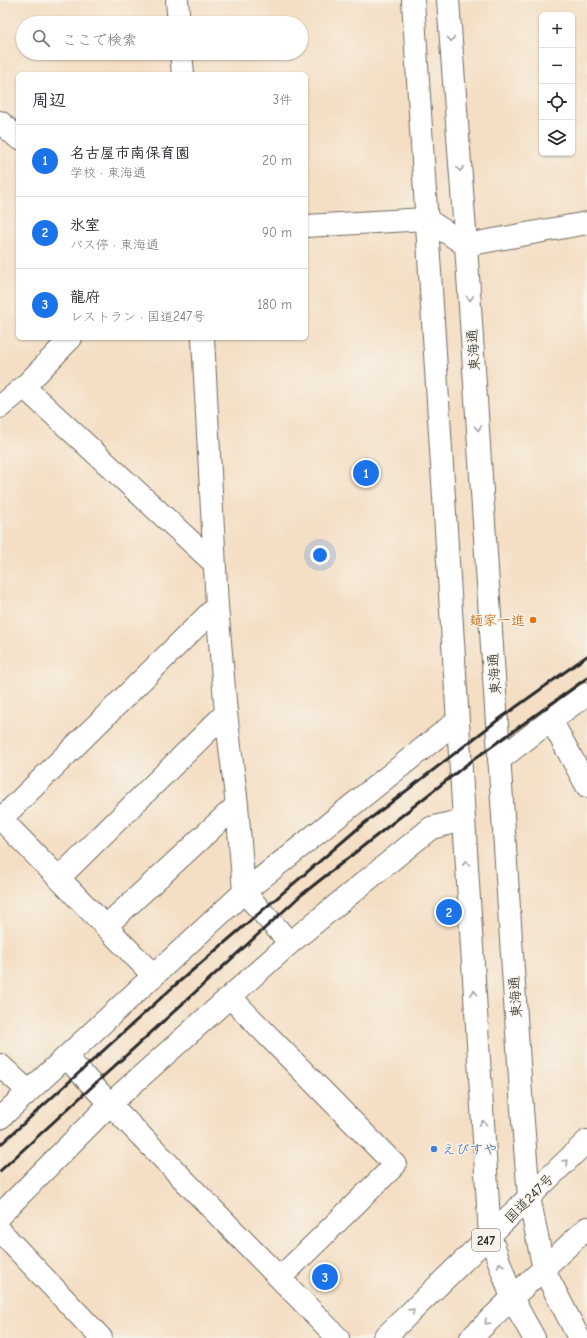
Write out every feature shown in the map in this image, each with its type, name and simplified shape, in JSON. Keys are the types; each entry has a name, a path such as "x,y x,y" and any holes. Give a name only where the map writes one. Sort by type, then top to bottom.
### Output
{"main road":[{"path":"177,0 178,16"},
{"path":"413,0 490,1236 512,1298 534,1338"},
{"name":"東海通","path":"448,0 466,245 529,1198 544,1270 579,1338"},
{"path":"182,60 183,72"},
{"path":"0,122 16,136"},
{"path":"308,226 426,219 466,245 587,223"},
{"path":"0,407 24,387 69,340"},
{"path":"202,340 217,606 226,713 237,805 244,892 290,943"},
{"path":"24,387 214,563"},
{"path":"154,976 1,818 217,606"},
{"path":"499,760 587,694"},
{"path":"59,878 226,713"},
{"path":"551,720 587,786"},
{"path":"0,1118 244,892 457,721"},
{"path":"106,926 237,805"},
{"path":"0,1215 110,1104 290,943 431,828 464,820"},
{"path":"230,998 395,1165 280,1278"},
{"path":"66,1056 110,1104 338,1338"},
{"path":"0,1065 28,1092"},
{"name":"国道247号","path":"384,1338 587,1141"},
{"path":"471,1338 587,1228"},
{"path":"0,1231 101,1338"}],"railway":[{"path":"0,1145 173,987 362,825 498,720 587,656"},
{"path":"0,1171 300,896 466,765 587,678"}],"place":[{"name":"名古屋市南保育園","path":"366,473"},
{"name":"麺家一進","path":"533,620"},
{"name":"氷室","path":"449,912"},
{"name":"えびすや","path":"434,1149"},
{"name":"龍府","path":"325,1277"}]}
